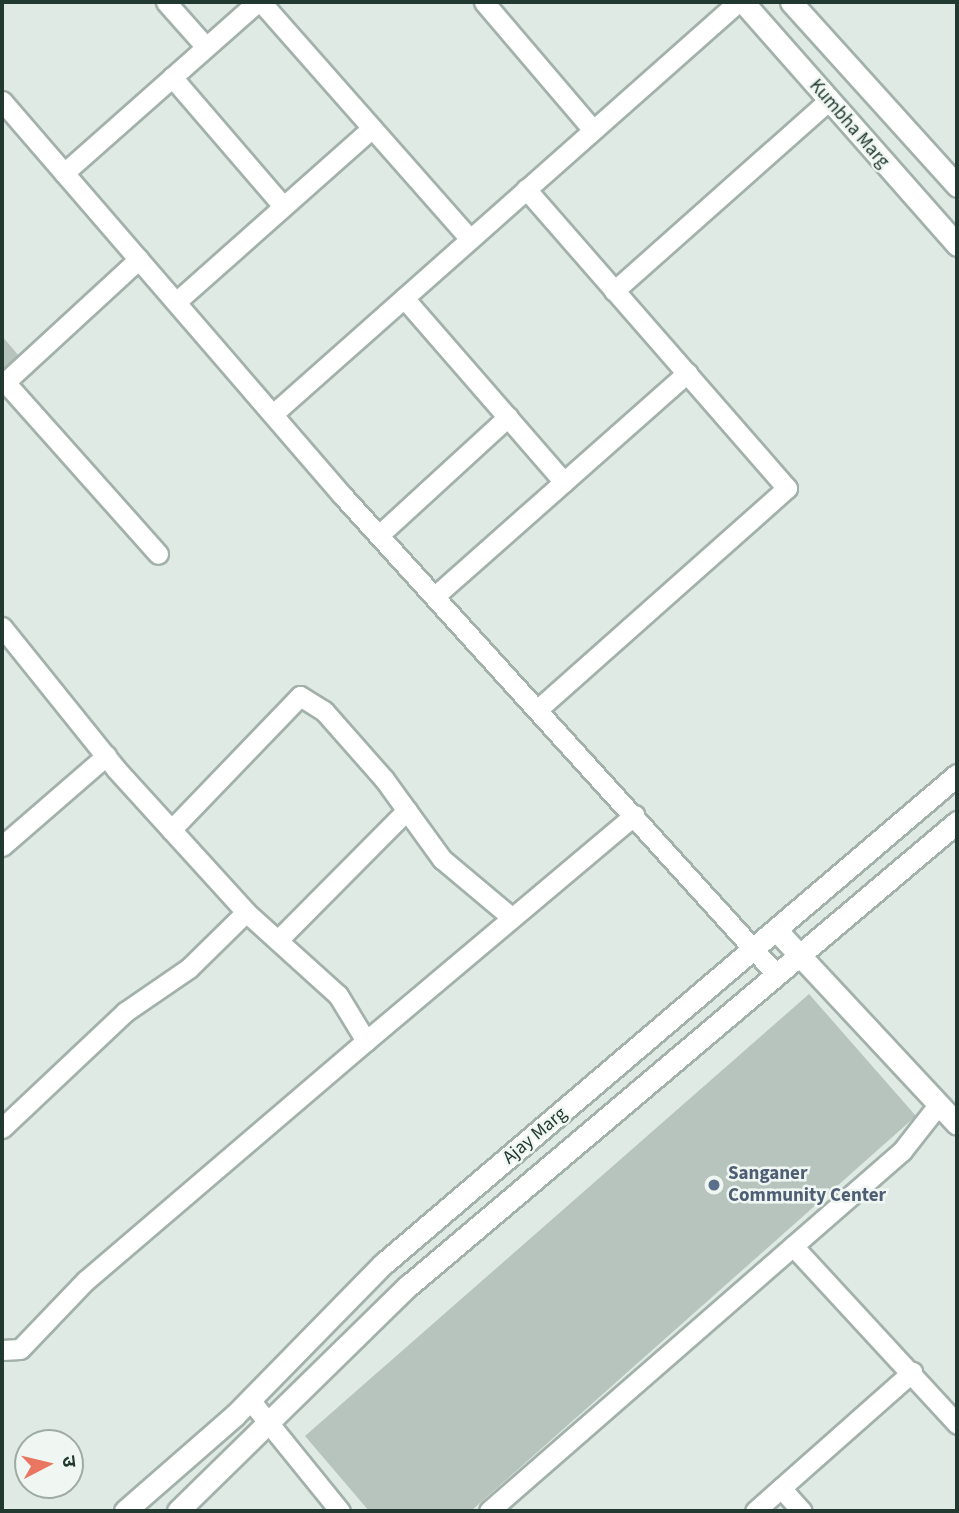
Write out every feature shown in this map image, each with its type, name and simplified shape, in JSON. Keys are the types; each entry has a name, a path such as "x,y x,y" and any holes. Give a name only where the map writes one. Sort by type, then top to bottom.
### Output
{"street":[{"path":"166,2 205,47"},
{"path":"64,173 259,2 470,239"},
{"path":"484,2 593,130"},
{"path":"273,414 740,2"},
{"name":"Kumbha Marg","path":"740,2 957,245"},
{"name":"Kumbha Marg","path":"791,2 957,186"},
{"path":"172,77 284,206"},
{"path":"2,101 379,535 777,975"},
{"path":"614,291 828,101"},
{"path":"176,302 372,128"},
{"path":"526,189 787,488 538,709"},
{"path":"139,259 3,384 158,554"},
{"path":"404,298 564,482"},
{"path":"435,596 687,373"},
{"path":"379,535 508,417"},
{"path":"2,627 106,756 171,830 246,912 338,995 366,1041"},
{"path":"171,830 300,696 324,711 407,810 442,859 510,916"},
{"path":"2,846 106,756"},
{"name":"Ajay Marg","path":"125,1511 250,1400 383,1264 778,932 957,775"},
{"path":"278,940 407,810"},
{"path":"2,1350 20,1349 86,1280 510,916 634,815"},
{"name":"Ajay Marg","path":"178,1511 268,1429 408,1286 957,822"},
{"path":"2,1128 125,1012 189,968 246,912"},
{"path":"778,932 957,1124"},
{"path":"489,1511 902,1151 939,1105"},
{"path":"793,1247 912,1372 957,1424"},
{"path":"755,1511 912,1372"},
{"path":"250,1400 268,1429 340,1511"},
{"path":"781,1488 802,1511"}],"building":[{"path":"2,336 19,356 2,370"},
{"name":"Sanganer Community Center","path":"809,994 916,1116 471,1511 369,1511 305,1436"}],"place":[{"name":"Sanganer Community Center","path":"714,1185"}]}
